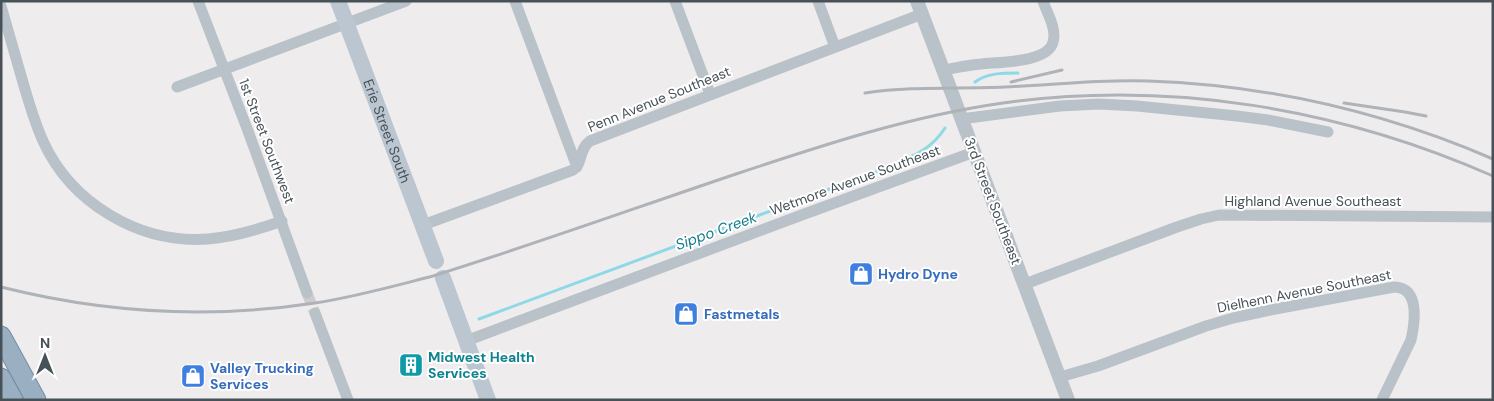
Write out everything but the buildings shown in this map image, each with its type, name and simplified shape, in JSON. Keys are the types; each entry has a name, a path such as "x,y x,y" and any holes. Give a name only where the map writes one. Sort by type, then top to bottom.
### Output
{"highway":[{"path":"1,336 36,400"},
{"path":"1,378 13,400"}],"main road":[{"name":"Erie Street South","path":"338,1 436,261"},
{"path":"443,278 488,400"}],"street":[{"name":"1st Street Southwest","path":"198,1 282,221 307,293"},
{"path":"177,87 406,1"},
{"path":"423,226 577,167 515,1"},
{"path":"688,1 675,3 710,94"},
{"path":"818,1 835,46"},
{"path":"943,70 1034,57 1046,52 1053,42 1053,31 1042,1"},
{"path":"1,6 43,142 68,180 79,192 103,211 116,220 146,232 191,240 237,235 282,221"},
{"name":"Penn Avenue Southeast","path":"577,167 582,150 590,141 835,46 919,7"},
{"name":"3rd Street Southeast","path":"919,7 1068,400"},
{"path":"961,119 1060,106 1099,104 1237,116 1328,132"},
{"name":"Wetmore Avenue Southeast","path":"466,341 974,152"},
{"name":"Highland Avenue Southeast","path":"1025,284 1178,227 1219,215 1493,217"},
{"name":"Dielhenn Avenue Southeast","path":"1060,377 1098,366 1206,326 1233,318 1394,287 1404,289 1410,295 1413,303 1414,324 1411,340 1382,400"},
{"path":"315,313 348,400"}],"waterway":[{"name":"Sippo Creek","path":"975,82 990,75 1018,73"},
{"name":"Sippo Creek","path":"479,319 881,170 925,149 945,128"}],"tunnel":[{"path":"307,293 315,313"}],"railway":[{"path":"1011,82 1062,70"},
{"path":"865,93 900,89 1005,87 1112,81 1148,81 1236,88 1324,104 1367,115 1452,142 1493,159"},
{"path":"1,287 79,303 157,311 236,311 330,301 433,276 769,163 868,132 969,109 1003,103 1066,97 1128,95 1191,98 1253,105 1314,117 1375,133 1435,152 1493,176"},
{"path":"1344,103 1426,116"}],"place":[{"name":"Hydro Dyne","path":"861,274"},
{"name":"Fastmetals","path":"686,314"},
{"name":"Midwest Health Services","path":"411,365"},
{"name":"Valley Trucking Services","path":"193,376"}]}
